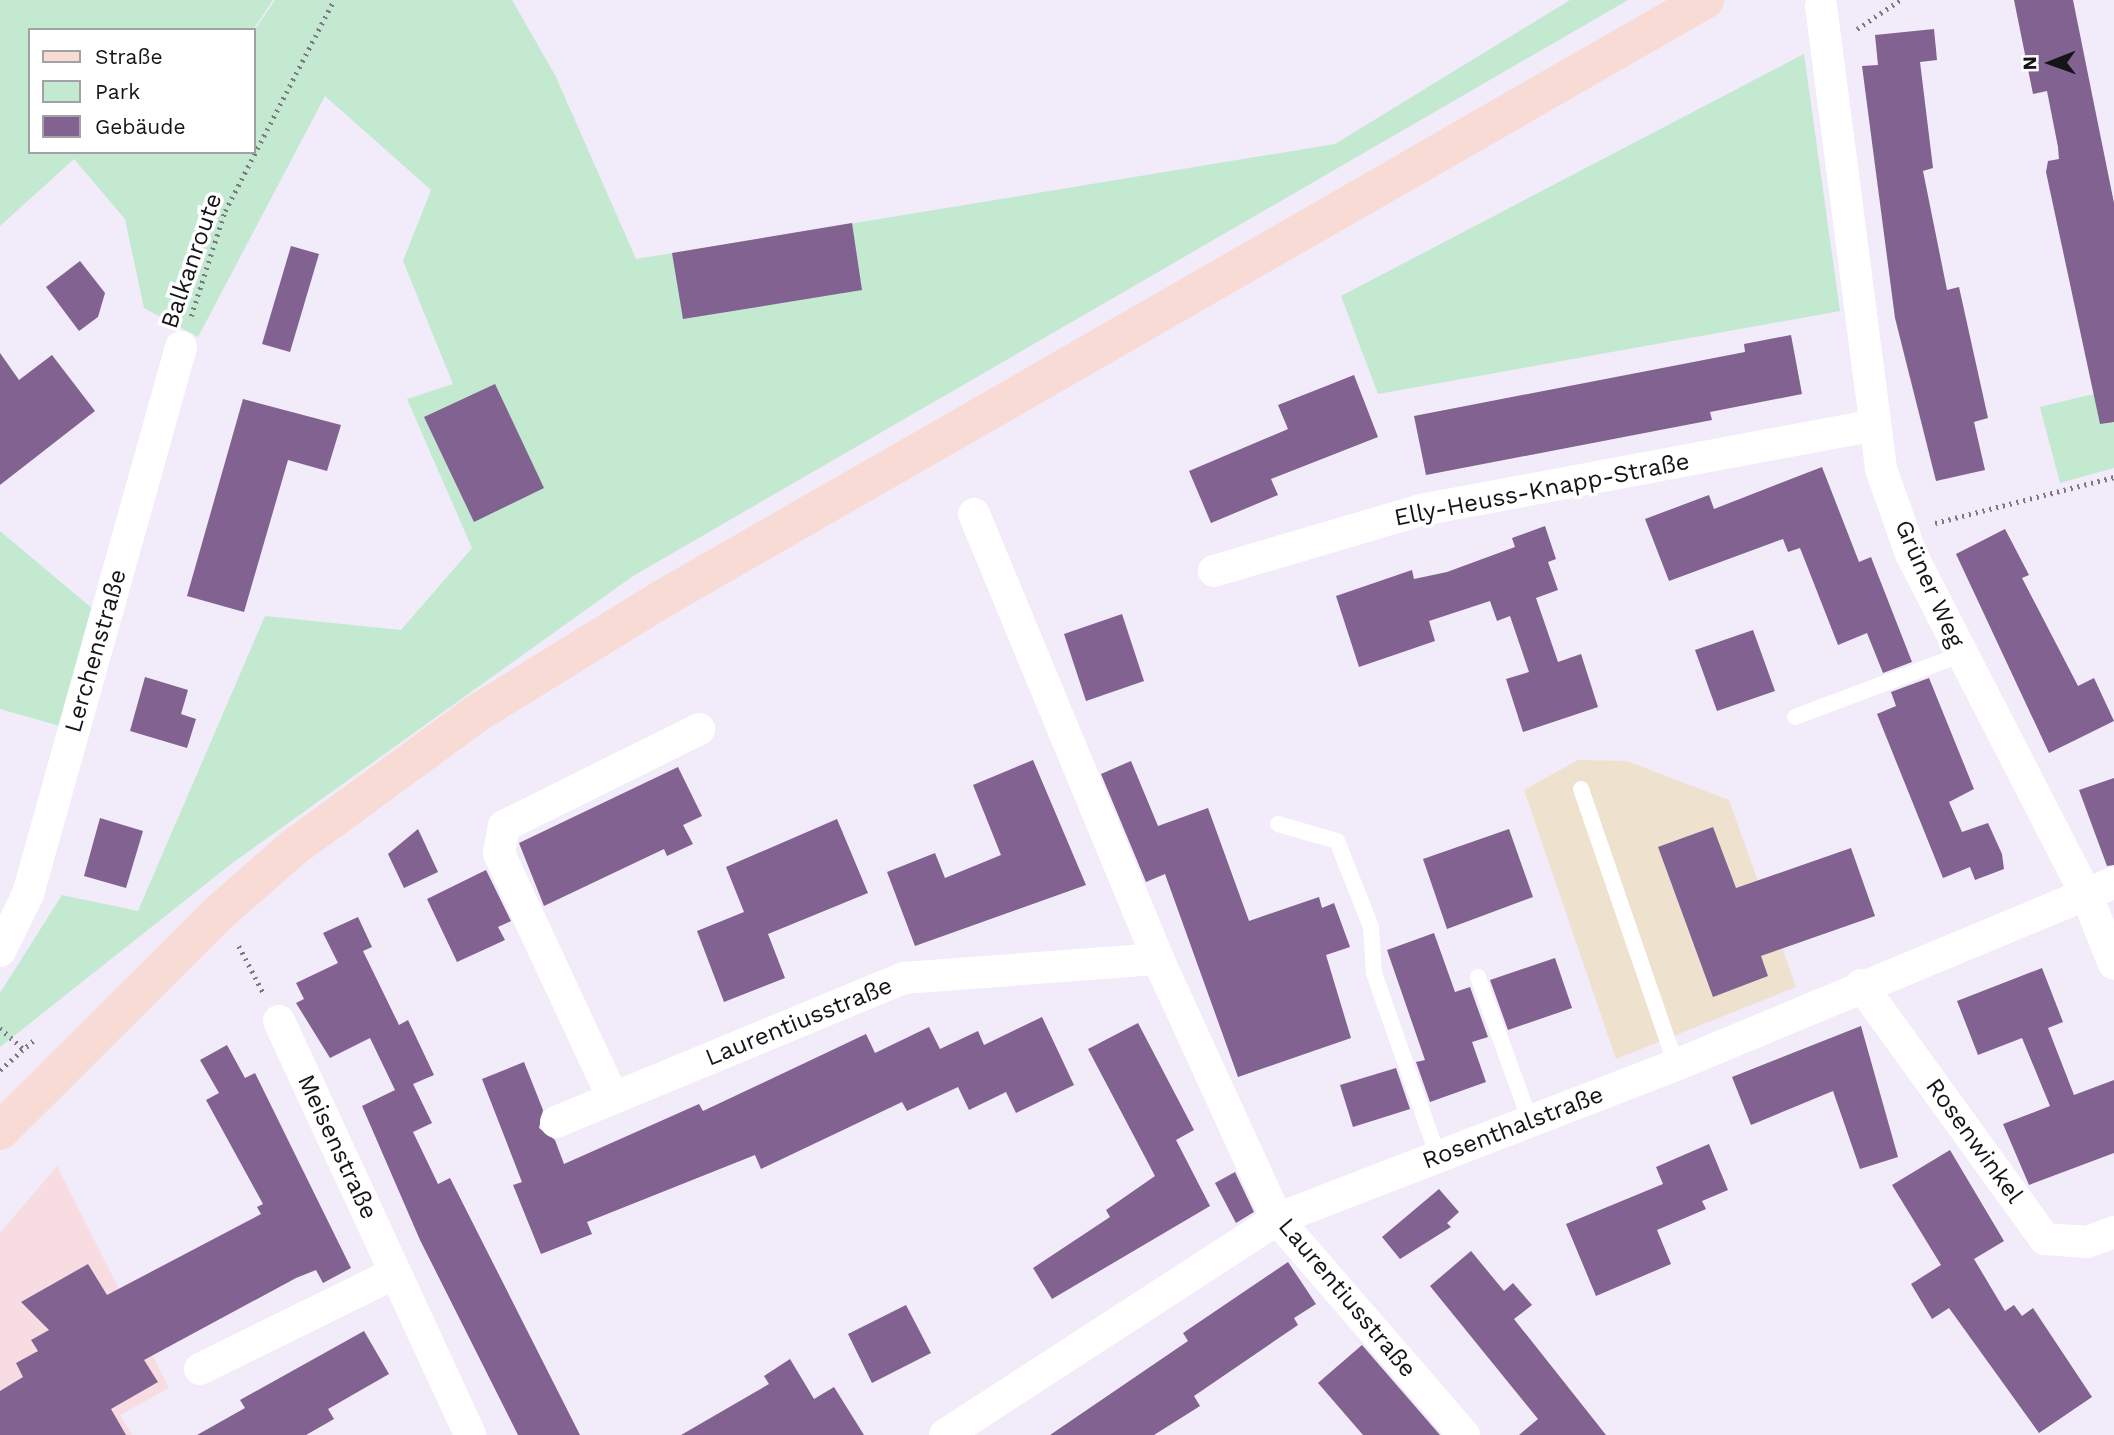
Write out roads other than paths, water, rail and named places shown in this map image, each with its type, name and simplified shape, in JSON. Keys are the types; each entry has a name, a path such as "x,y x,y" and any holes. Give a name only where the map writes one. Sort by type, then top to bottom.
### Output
{"main road":[{"path":"0,1131 221,911 402,764 662,599 1705,0"}],"street":[{"name":"Grüner Weg","path":"1821,6 1839,173 1874,425 1902,531 1961,654 2100,888 2114,964"},
{"name":"Lerchenstraße","path":"0,951 28,894 181,347"},
{"name":"Elly-Heuss-Knapp-Straße","path":"1214,571 1421,510 1874,425"},
{"name":"Laurentiusstraße","path":"974,514 1158,959 1277,1219 1464,1435"},
{"path":"613,1098 499,853 504,826 699,729"},
{"name":"Rosenthalstraße","path":"945,1435 1277,1219 1676,1065 1861,985 2100,888"},
{"name":"Laurentiusstraße","path":"556,1122 904,978 1158,959"},
{"name":"Rosenwinkel","path":"1861,985 2045,1239 2087,1242 2114,1232"},
{"name":"Meisenstraße","path":"279,1021 470,1435"},
{"path":"200,1369 396,1273"}],"lane":[{"path":"1795,717 1961,654"},
{"path":"1580,789 1676,1065"},
{"path":"1278,824 1338,841 1371,927 1374,973 1438,1157"},
{"path":"1478,977 1531,1121"}]}
